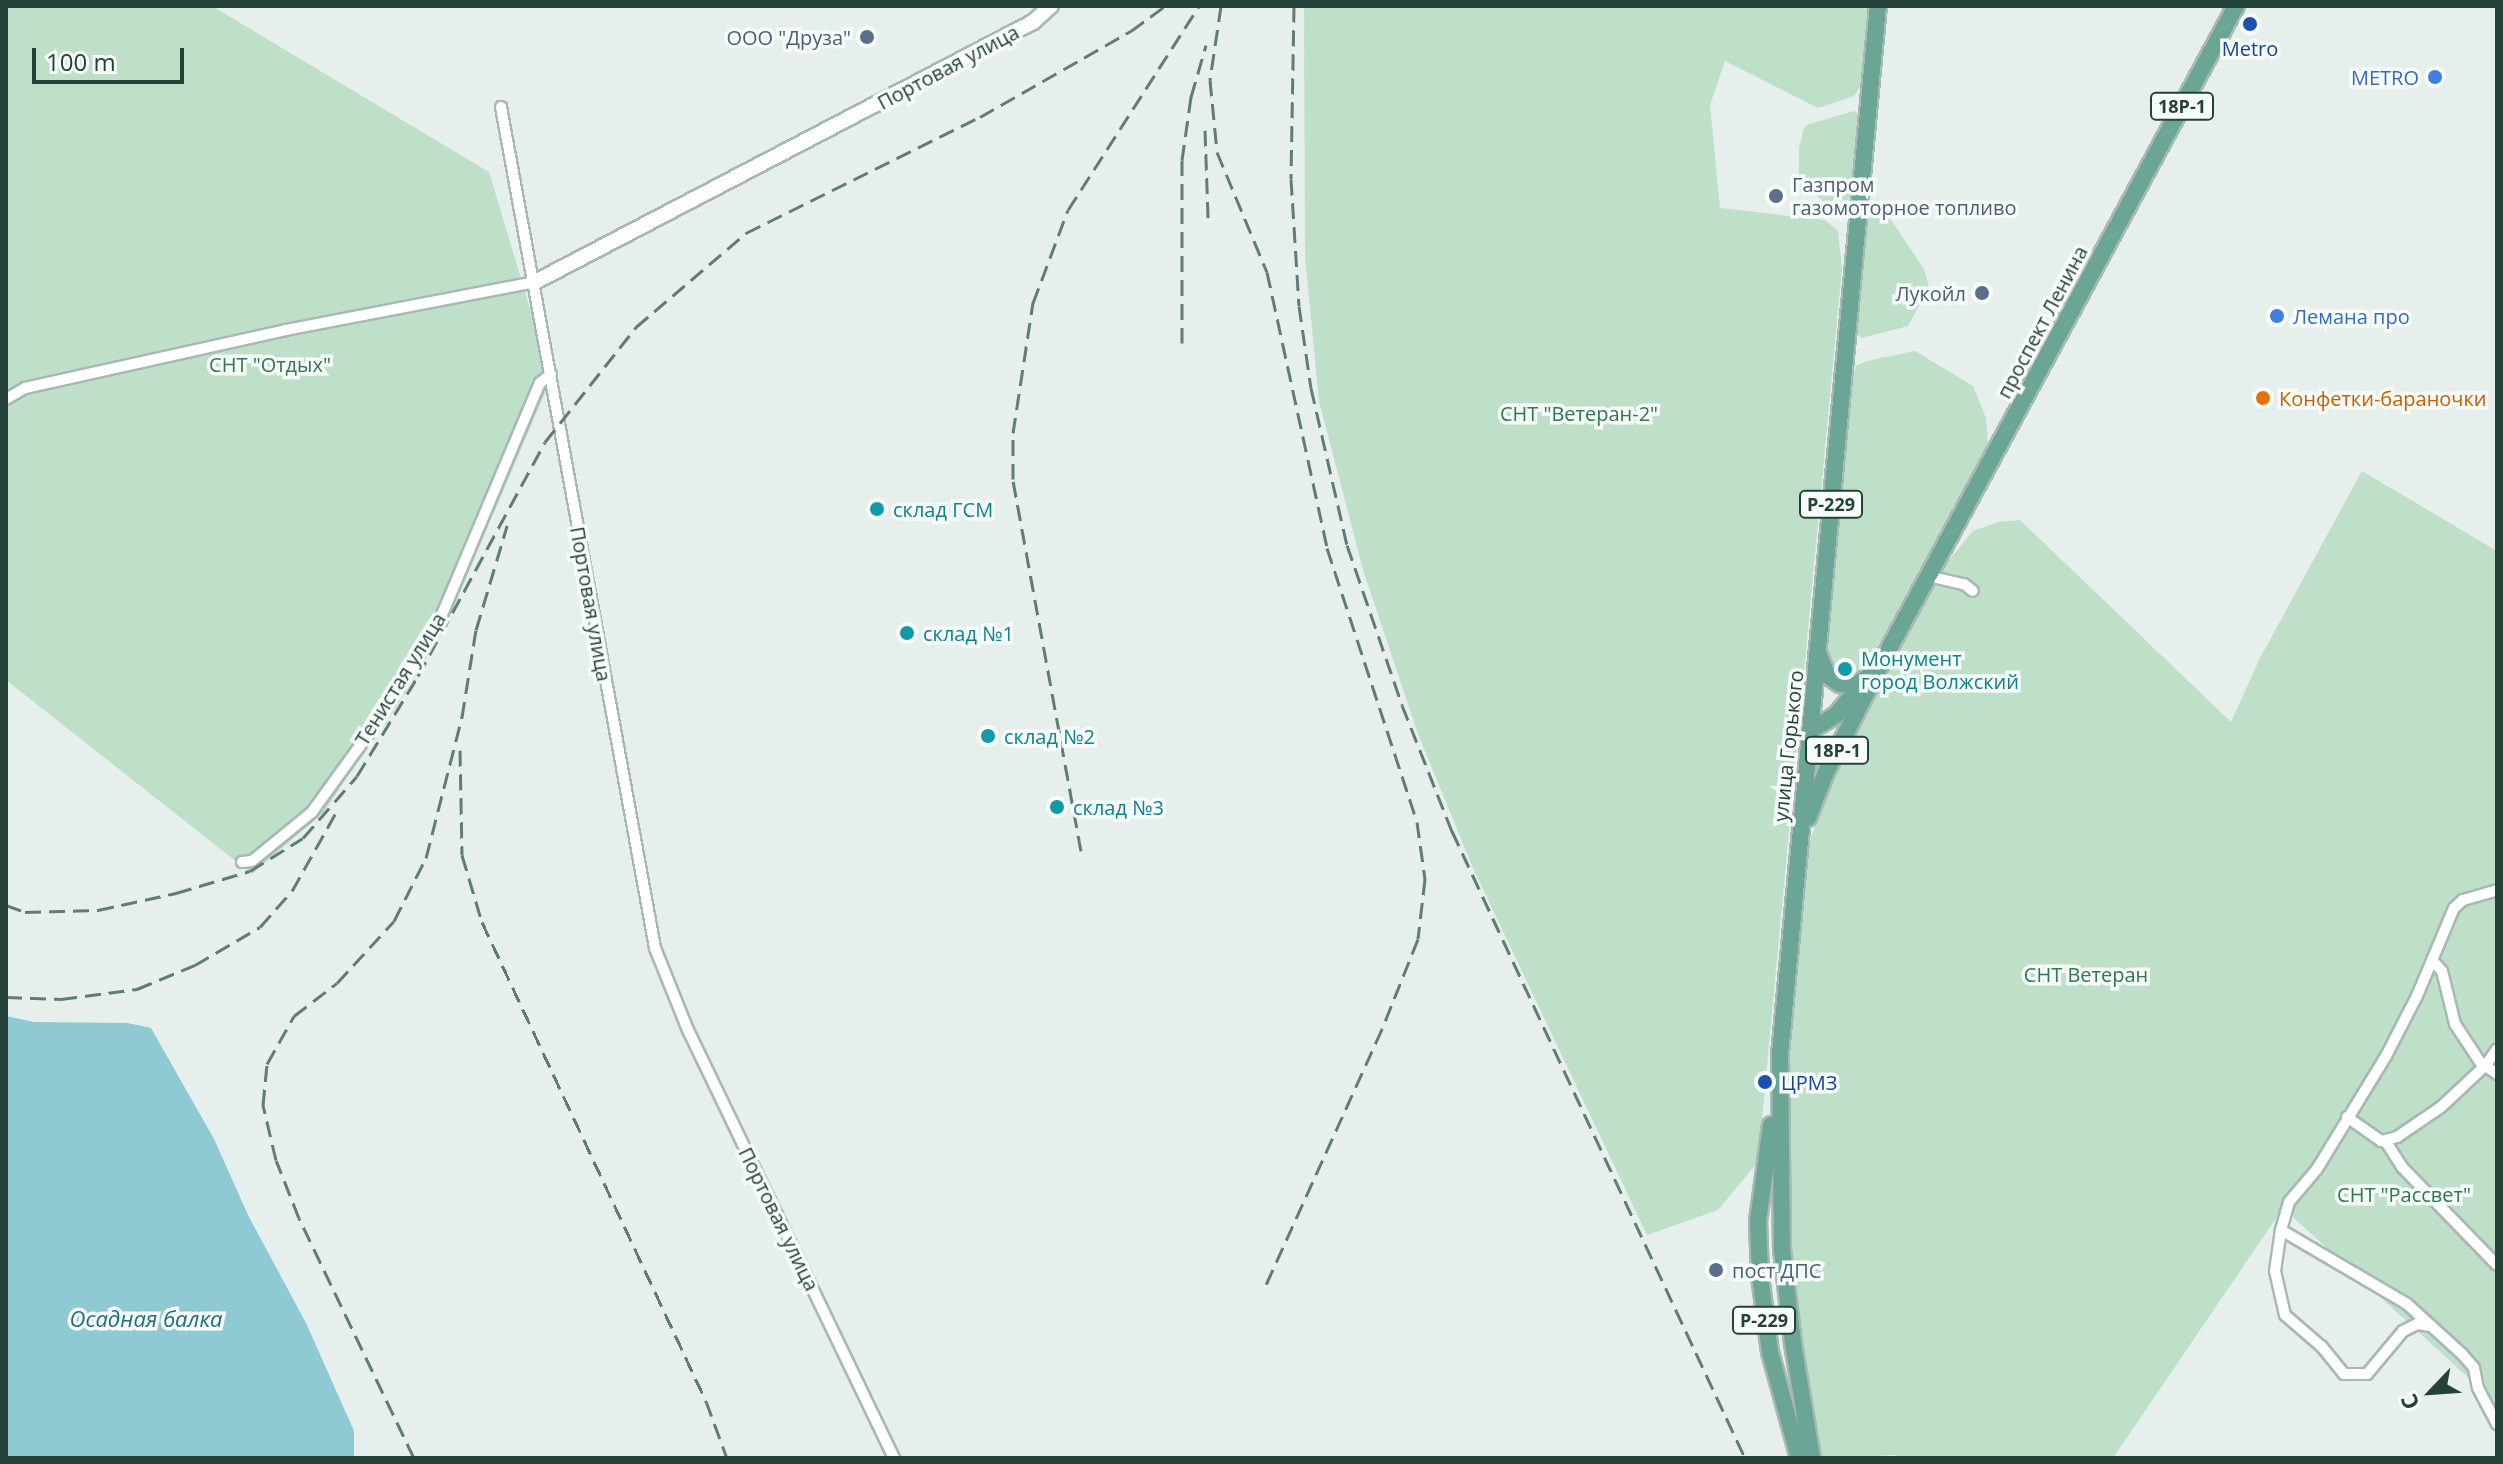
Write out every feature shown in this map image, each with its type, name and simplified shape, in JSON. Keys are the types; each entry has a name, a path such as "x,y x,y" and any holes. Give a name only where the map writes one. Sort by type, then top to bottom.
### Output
{"main road":[{"name":"Р-229","path":"1817,650 1878,6"},
{"name":"проспект Ленина","path":"1798,846 1826,772 1884,658 2236,6"},
{"path":"1817,650 1827,675 1840,684 1854,685 1867,679"},
{"name":"улица Горького","path":"1798,846 1817,727 1817,650"},
{"name":"проспект Ленина","path":"1817,727 1836,715 1884,658"},
{"path":"1817,727 1828,741 1840,735 1854,720"},
{"name":"Р-229","path":"1798,846 1780,1068 1758,1221 1764,1317 1775,1376 1799,1458"},
{"name":"Р-229","path":"1780,1068 1779,1192 1786,1285 1812,1458"},
{"path":"1761,1286 1776,1297 1786,1285"},
{"path":"1764,1317 1774,1306 1784,1308 1789,1314"}],"street":[{"name":"Портовая улица","path":"894,1458 695,1045 659,962 644,899 535,282 1033,22 1051,6"},
{"path":"6,399 25,388 286,330 535,282 501,107"},
{"name":"Тенистая улица","path":"242,862 252,861 312,812 380,718 438,624 540,383 551,374"},
{"path":"1928,576 1964,584 1973,591"},
{"path":"2431,1326 2417,1324 2403,1331 2379,1365 2367,1374 2344,1374 2322,1347 2285,1315 2275,1271 2281,1230 2289,1202 2317,1169 2386,1056 2456,905 2497,890"},
{"path":"2432,960 2442,971 2455,1024 2484,1067 2497,1074"},
{"path":"2386,1142 2431,1115 2484,1067 2497,1049"},
{"path":"2347,1117 2373,1137 2386,1142 2402,1167 2433,1194 2497,1265"},
{"path":"2281,1230 2380,1286 2431,1326 2474,1368 2478,1388 2497,1424"}],"green space":[{"name":"СНТ \"Отдых\"","path":"6,6 212,6 489,172 551,379 442,634 324,812 252,874 6,680"},
{"name":"СНТ \"Ветеран-2\"","path":"1304,6 1870,6 1862,84 1854,96 1818,108 1725,61 1710,105 1720,208 1825,220 1838,231 1842,268 1758,1162 1718,1210 1647,1235 1472,866 1418,734 1364,573 1319,401 1305,257"},
{"path":"1854,111 1858,113 1848,215 1844,217 1802,185 1799,148 1804,128 1809,124"},
{"path":"1877,199 1924,269 1929,287 1908,326 1862,338 1857,335 1857,328 1869,205"},
{"path":"1915,351 1973,386 1986,418 1988,446 1864,672 1852,679 1837,677 1826,656 1852,377 1856,366 1867,361"},
{"name":"СНТ Ветеран","path":"2362,471 2497,551 2497,1404 2283,1208 2113,1458 1898,1458 1897,1455 1829,1458 1821,1455 1795,1297 1788,1206 1789,1054 1808,847 1834,769 1948,561 1973,531 1998,522 2020,520 2231,722 2260,658"}],"water":[{"name":"Осадная балка","path":"6,1016 34,1022 128,1023 151,1028 214,1139 248,1215 307,1325 354,1431 354,1458 6,1458"}],"railway":[{"path":"6,905 25,912 98,910 176,893 250,871 303,838 357,776 418,676 545,442 636,327 746,233 980,117 1131,31 1165,6"},
{"path":"1081,851 1013,479 1013,433 1033,303 1068,210 1199,6"},
{"path":"1221,6 1210,80 1217,152 1267,272 1327,548 1417,822 1425,879 1418,939 1382,1029 1266,1285"},
{"path":"1294,6 1291,179 1299,306 1311,388 1347,545 1402,705 1452,831 1745,1458"},
{"path":"1182,343 1182,160 1191,97 1206,45"},
{"path":"1205,130 1208,218"},
{"path":"414,1458 299,1218 276,1160 263,1105 267,1064 294,1016 337,983 394,921 426,858 462,717 476,630 507,526"},
{"path":"460,750 462,855 482,922 706,1401 727,1458"},
{"path":"6,997 61,999 137,989 195,965 260,927 292,891 338,809"}],"place":[{"name":"Metro","path":"2250,24"},
{"name":"ООО \"Друза\"","path":"867,37"},
{"name":"METRO","path":"2435,77"},
{"name":"Газпром газомоторное топливо","path":"1776,196"},
{"name":"Лукойл","path":"1982,293"},
{"name":"Лемана про","path":"2277,316"},
{"name":"Конфетки-бараночки","path":"2263,398"},
{"name":"склад ГСМ","path":"877,509"},
{"name":"склад №1","path":"907,633"},
{"name":"Монумент город Волжский","path":"1845,669"},
{"name":"склад №2","path":"988,736"},
{"name":"склад №3","path":"1057,807"},
{"name":"ЦРМЗ","path":"1765,1082"},
{"name":"пост ДПС","path":"1716,1270"}],"park label":[{"name":"СНТ \"Рассвет\"","path":"2404,1194"}]}
